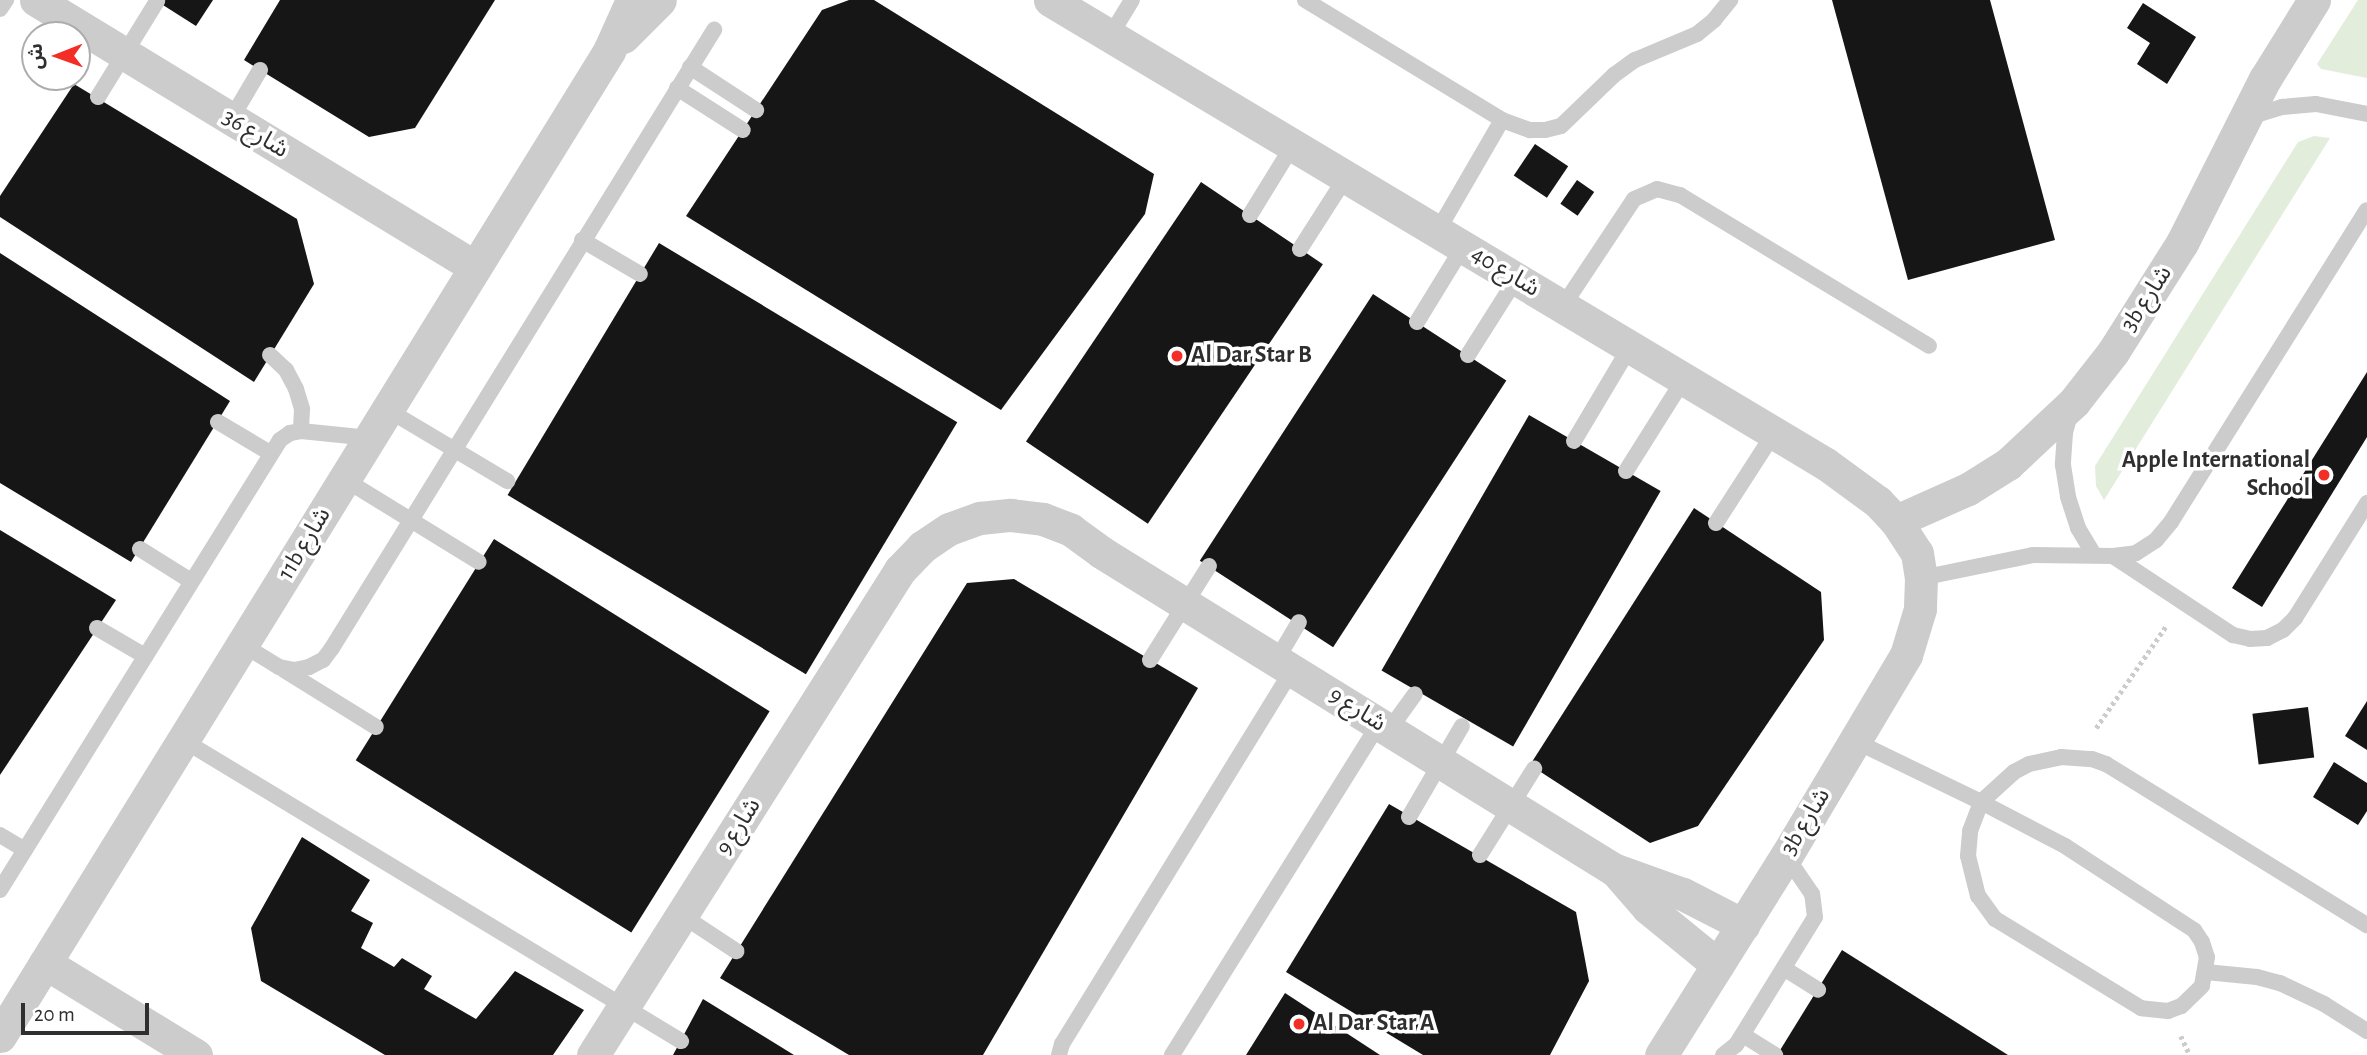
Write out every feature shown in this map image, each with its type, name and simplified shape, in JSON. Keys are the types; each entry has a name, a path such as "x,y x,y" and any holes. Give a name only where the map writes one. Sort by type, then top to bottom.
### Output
{"street":[{"name":"شارع 36","path":"36,0 475,267"},
{"name":"11b شارع","path":"0,1037 609,51 632,0"},
{"name":"11b شارع","path":"609,51 660,0"},
{"name":"3b شارع","path":"1896,522 1968,489 2008,464 2074,401 2113,352 2182,243 2265,79 2314,0"},
{"name":"شارع 40","path":"1069,5 1110,36 1853,482 1896,522 1917,553 1921,578"},
{"name":"شارع 9","path":"593,1055 884,599 907,576 936,558 988,540 1032,537 1101,552 1613,869 1683,894 1744,925"},
{"name":"3b شارع","path":"1662,1055 1744,925 1906,655 1920,610 1921,578"},
{"name":"شارع 9","path":"1613,869 1648,908 1718,965"},
{"path":"45,963 196,1055"}],"lane":[{"path":"0,9 6,0"},
{"path":"1110,36 1132,0"},
{"path":"1305,0 1502,120 1530,130 1560,126 1614,75 1635,60 1697,34 1714,20 1730,0"},
{"path":"98,97 157,1"},
{"path":"279,667 294,670 323,660 714,30"},
{"path":"690,67 756,110"},
{"path":"231,119 260,70"},
{"path":"677,88 743,130"},
{"path":"2246,118 2281,107 2316,104 2367,114"},
{"path":"1417,322 1502,120"},
{"path":"1250,215 1293,145"},
{"path":"1300,249 1346,177"},
{"path":"1563,306 1634,199 1657,189 1680,195 1928,346"},
{"path":"1921,578 2033,555 2113,556 2136,553 2156,540 2171,522 2367,210"},
{"path":"582,240 639,274"},
{"path":"1468,355 1516,279"},
{"path":"1574,441 1630,347"},
{"path":"270,355 286,370 296,389 302,409 302,430"},
{"path":"1626,471 1684,379"},
{"path":"2074,401 2065,433 2063,465 2067,497 2078,528 2094,555"},
{"path":"388,410 507,481"},
{"path":"218,422 270,453"},
{"path":"0,890 270,453 290,433 302,430 370,438"},
{"path":"1716,523 1774,433"},
{"path":"344,480 479,562"},
{"path":"2113,556 2233,635 2250,639 2267,638 2283,630 2295,618 2367,503"},
{"path":"139,549 191,581"},
{"path":"1150,660 1209,566"},
{"path":"1059,1055 1062,1044 1284,665 1299,622"},
{"path":"97,628 145,656"},
{"path":"243,645 376,727"},
{"path":"1172,1055 1384,727 1415,694"},
{"path":"1409,817 1462,726"},
{"path":"183,740 623,1009 681,1041"},
{"path":"1855,741 1981,802 2065,846 2181,920 2202,942 2207,957 2202,986 2182,1006 2168,1010 2141,1008 1995,919 1978,896 1968,856 1970,831 1981,802 2014,772 2029,764 2061,757 2077,757 2106,764 2367,925"},
{"path":"1480,855 1534,769"},
{"path":"0,835 25,850"},
{"path":"1723,1055 1742,1035 1812,925 1816,909 1812,894 1786,856"},
{"path":"683,916 736,951"},
{"path":"1785,969 1818,989"},
{"path":"2206,972 2257,977 2280,983 2324,1004 2367,1031"},
{"path":"1742,1035 1774,1055"},
{"path":"1662,1055 1672,1055"}],"path":[{"path":"2077,757 2182,602"}],"green space":[{"path":"2358,0 2367,0 2367,78 2321,69 2317,64"},
{"path":"2314,136 2330,138 2104,500 2096,486 2095,466 2298,142"}],"building":[{"path":"155,0 213,0 196,26"},
{"path":"280,0 495,0 415,128 369,137 244,60"},
{"path":"849,0 874,0 1154,174 1145,214 1001,410 686,216 822,10"},
{"path":"1832,0 1990,0 2055,240 1908,280"},
{"path":"2143,3 2196,37 2167,84 2137,64 2150,43 2127,28"},
{"path":"69,91 86,91 297,219 314,284 254,382 0,217 0,196"},
{"path":"1535,144 1568,166 1547,198 1514,176"},
{"path":"1577,180 1594,192 1578,216 1560,204"},
{"name":"Al Dar Star B","path":"1201,182 1323,264 1148,524 1026,441"},
{"path":"659,243 957,422 806,674 508,495"},
{"path":"0,253 230,401 131,562 0,483"},
{"path":"1373,294 1506,381 1333,647 1200,561"},
{"path":"2367,372 2367,437 2262,607 2232,588"},
{"path":"1529,415 1661,491 1513,746 1382,670"},
{"path":"1694,508 1821,592 1824,640 1698,826 1650,843 1530,765"},
{"path":"0,530 116,600 0,775"},
{"path":"494,539 770,711 631,933 356,760"},
{"path":"1014,579 1198,688 983,1055 849,1055 720,978 967,583"},
{"path":"2367,701 2367,750 2345,736"},
{"path":"2308,707 2314,758 2259,764 2252,714"},
{"path":"2334,762 2367,783 2367,811 2358,825 2313,797"},
{"path":"1389,804 1576,912 1589,981 1550,1055 1423,1055 1286,972"},
{"path":"302,837 370,880 351,911 373,923 361,948 394,967 402,958 432,976 424,989 476,1019 515,971 584,1010 553,1055 385,1055 261,981 251,928"},
{"path":"1842,950 2008,1055 1777,1055"},
{"name":"Al Dar Star A","path":"1285,993 1380,1055 1246,1055"},
{"path":"703,999 794,1055 673,1055"}],"place":[{"name":"Al Dar Star B","path":"1177,356"},
{"name":"Apple International School","path":"2324,475"},
{"name":"Al Dar Star A","path":"1299,1024"}]}
